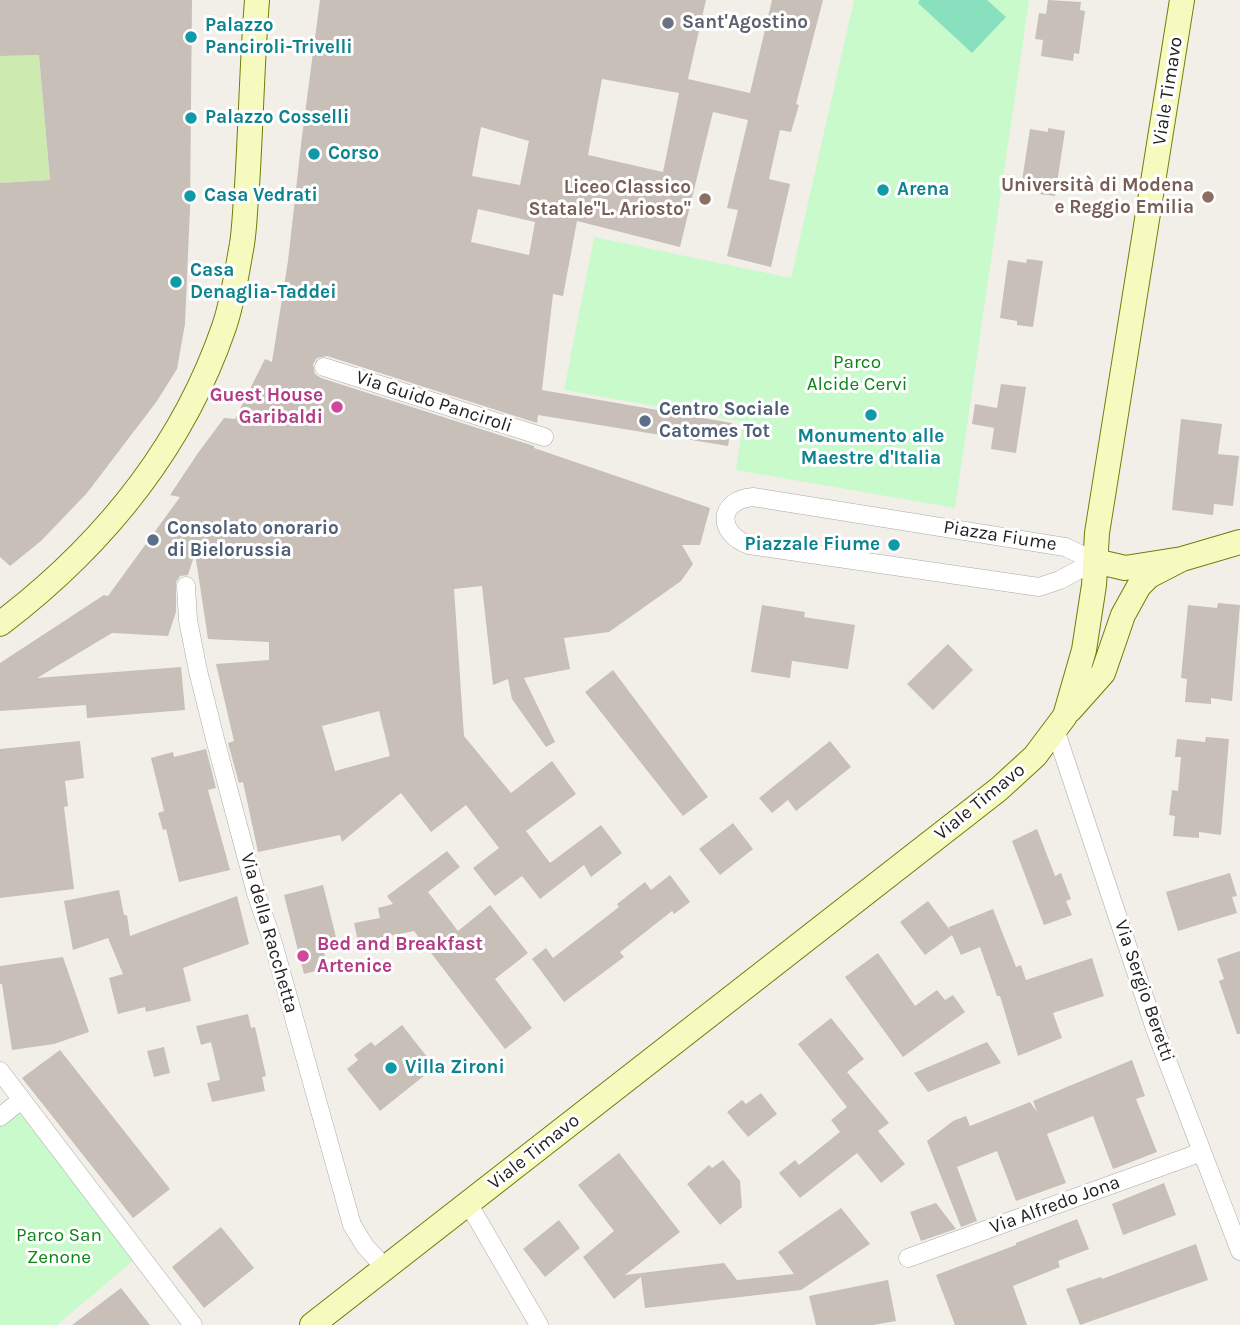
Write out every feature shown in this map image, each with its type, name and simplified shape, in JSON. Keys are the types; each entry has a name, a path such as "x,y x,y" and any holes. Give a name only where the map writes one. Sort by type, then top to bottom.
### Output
{"main road":[{"path":"0,624 70,566 101,534 185,417 205,375 225,325 242,242 257,0"},
{"name":"Viale Timavo","path":"312,1325 999,789 1035,756 1060,723 1084,650 1097,533 1182,0"},
{"path":"1060,723 1103,673 1124,615 1139,586 1149,576 1182,559 1240,542"},
{"path":"1095,561 1182,559"}],"street":[{"name":"Via Guido Panciroli","path":"324,367 544,437"},
{"name":"Piazza Fiume","path":"753,497 1065,547 1095,561 1060,580 1039,587 749,545 739,542 729,533 726,515 727,509 736,501 753,497"},
{"name":"Via della Racchetta","path":"186,586 188,620 195,659 215,739 256,893 273,943 352,1225 365,1246 384,1268"},
{"name":"Via Sergio Beretti","path":"1060,723 1155,1029 1240,1251"},
{"path":"0,1071 193,1325"},
{"path":"0,1118 21,1100"},
{"name":"Via Alfredo Jona","path":"908,1258 1202,1152"},
{"path":"468,1203 540,1325"}],"green space":[{"name":"Parco Alcide Cervi","path":"854,0 1029,0 955,508 736,470 743,422 564,390 594,237 791,278"},
{"path":"920,0 987,0 1006,17 972,53 918,3"},
{"path":"39,55 50,180 0,183 0,56"},
{"name":"Parco San Zenone","path":"21,1100 140,1255 57,1325 0,1325 0,1117"}],"building":[{"path":"0,0 192,0 190,208 185,324 177,369 157,401 87,493 41,541 10,566 0,557 0,183 50,180 39,55 0,56"},
{"path":"320,0 706,0 688,79 750,93 772,0 823,0 791,132 780,130 769,179 790,184 771,267 727,256 738,210 727,208 748,120 713,112 680,247 577,221 563,296 553,294 542,390 732,423 728,446 538,415 537,423 327,356 317,358 313,364 315,374 321,378 534,446 710,508 700,545 682,545 693,564 681,581 609,632 564,638 570,669 524,678 555,742 546,747 512,699 508,679 493,685 482,586 454,589 464,736 511,793 552,761 576,794 526,831 550,863 601,825 622,853 591,877 584,865 540,899 522,876 495,896 473,868 499,848 466,805 431,832 401,793 342,842 340,835 258,852 243,782 239,783 228,743 234,741 216,664 269,660 269,642 208,639 195,553 188,575 180,576 176,582 176,612 168,636 112,633 37,678 181,667 185,710 87,718 86,705 0,711 0,663 104,595 108,596 180,497 170,495 198,453 224,418 235,419 265,359 272,362 288,261","holes":["602,79 679,93 663,172 588,155","481,127 529,141 520,185 472,176","478,209 535,222 529,255 471,242","379,711 390,756 335,771 322,726"]},
{"path":"1048,0 1081,2 1080,10 1085,11 1079,54 1074,53 1073,61 1041,56 1043,40 1035,39 1039,13 1046,14"},
{"path":"1048,128 1065,131 1055,196 1039,194 1039,190 1021,187 1030,129 1048,132"},
{"path":"1027,259 1043,261 1033,327 1017,325 1017,321 1000,318 1008,260 1026,263"},
{"path":"1001,384 1026,387 1016,453 991,449 994,428 972,424 975,404 997,408"},
{"path":"1181,419 1222,424 1218,454 1239,456 1233,506 1214,504 1213,515 1172,510"},
{"path":"1218,603 1240,605 1232,701 1211,698 1211,704 1185,702 1187,679 1181,678 1188,605 1217,608"},
{"path":"762,605 805,612 804,617 855,625 848,669 792,661 790,678 751,672"},
{"path":"948,644 973,670 933,710 907,684"},
{"path":"613,670 708,797 683,816 585,692"},
{"path":"1206,737 1229,739 1221,835 1199,832 1199,838 1173,836 1175,816 1169,815 1172,790 1178,791 1181,757 1175,757 1177,739 1205,742"},
{"path":"80,741 84,778 65,781 68,806 64,807 74,889 0,898 0,749"},
{"path":"830,741 851,767 796,811 788,800 772,813 759,798"},
{"path":"206,749 216,788 208,790 230,870 179,882 166,829 163,830 158,813 164,811 151,758 173,752 174,757"},
{"path":"733,823 753,849 720,875 699,849"},
{"path":"1037,829 1055,876 1061,873 1071,899 1066,901 1072,915 1044,925 1012,841"},
{"path":"447,851 460,867 428,892 458,931 490,905 528,953 495,979 532,1028 505,1049 414,931 358,942 354,923 380,918 378,908 393,904 387,896"},
{"path":"1230,873 1237,896 1232,897 1237,913 1178,931 1166,892"},
{"path":"670,875 690,902 674,914 672,911 620,952 624,957 564,1002 532,959 546,948 553,958 619,907 617,904 645,882 651,890"},
{"path":"323,885 336,937 321,940 328,968 304,974 284,895"},
{"path":"119,890 130,936 237,896 249,944 183,968 191,1001 146,1012 145,1007 118,1014 109,978 123,974 108,938 73,950 64,901"},
{"path":"928,901 950,930 949,927 993,909 1016,967 1021,965 1026,980 1092,958 1104,996 1053,1013 1062,1038 1018,1056 1000,996 997,996 980,947 961,955 952,935 925,955 900,922"},
{"path":"1240,951 1240,1034 1237,1034 1219,981 1224,979 1217,959"},
{"path":"878,953 915,1006 937,990 945,1000 953,995 965,1012 903,1057 845,977"},
{"path":"63,957 89,1032 54,1044 12,1050 0,984 0,966"},
{"path":"248,1014 251,1028 255,1027 266,1076 262,1077 265,1091 212,1102 207,1083 220,1080 211,1042 201,1045 196,1026"},
{"path":"831,1018 864,1059 847,1072 889,1123 878,1131 905,1164 881,1183 857,1153 800,1198 779,1173 795,1160 799,1165 840,1132 831,1120 847,1107 798,1044"},
{"name":"Villa Zironi","path":"402,1025 435,1067 380,1111 347,1069 358,1060 354,1055 371,1042 375,1046"},
{"path":"987,1042 1001,1063 928,1092 914,1073"},
{"path":"164,1047 170,1073 154,1077 147,1051"},
{"path":"60,1050 170,1189 133,1218 22,1078"},
{"path":"1132,1060 1145,1096 1136,1099 1157,1152 1113,1169 1093,1116 1047,1134 1066,1183 1016,1201 997,1151 957,1167 977,1221 961,1227 927,1141 953,1121 966,1116 970,1126 1030,1102 1037,1112 1033,1101"},
{"path":"761,1093 777,1114 748,1137 727,1112 742,1100 746,1104"},
{"path":"619,1153 680,1232 625,1275 724,1263 737,1280 794,1274 778,1252 841,1208 870,1244 801,1290 645,1308 641,1277 614,1299 583,1257 614,1231 578,1185"},
{"path":"723,1160 740,1181 742,1207 720,1225 687,1184 709,1165 712,1168"},
{"path":"1164,1183 1176,1215 1123,1235 1112,1204"},
{"path":"936,1203 956,1229 921,1241 910,1212"},
{"path":"1077,1219 1089,1249 1058,1261 1060,1267 1013,1286 1027,1325 955,1325 936,1275"},
{"path":"559,1220 580,1248 545,1277 523,1249"},
{"path":"221,1227 254,1268 204,1308 172,1267"},
{"path":"1196,1244 1208,1280 1080,1325 1066,1289 1101,1277 1102,1279"},
{"path":"888,1280 896,1321 873,1325 816,1325 809,1296"},
{"path":"121,1288 150,1325 72,1325"}],"place":[{"name":"Sant'Agostino","path":"668,23"},
{"name":"Palazzo Panciroli-Trivelli","path":"191,37"},
{"name":"Palazzo Cosselli","path":"191,118"},
{"name":"Corso","path":"314,154"},
{"name":"Arena","path":"883,190"},
{"name":"Casa Vedrati","path":"190,196"},
{"name":"Università di Modena e Reggio Emilia","path":"1208,197"},
{"name":"Liceo Classico Statale\"L. Ariosto\"","path":"705,199"},
{"name":"Casa Denaglia-Taddei","path":"176,282"},
{"name":"Guest House Garibaldi","path":"337,407"},
{"name":"Monumento alle Maestre d'Italia","path":"871,415"},
{"name":"Centro Sociale Catomes Tot","path":"645,421"},
{"name":"Consolato onorario di Bielorussia","path":"153,540"},
{"name":"Piazzale Fiume","path":"894,545"},
{"name":"Bed and Breakfast Artenice","path":"303,956"},
{"name":"Villa Zironi","path":"391,1068"}]}
